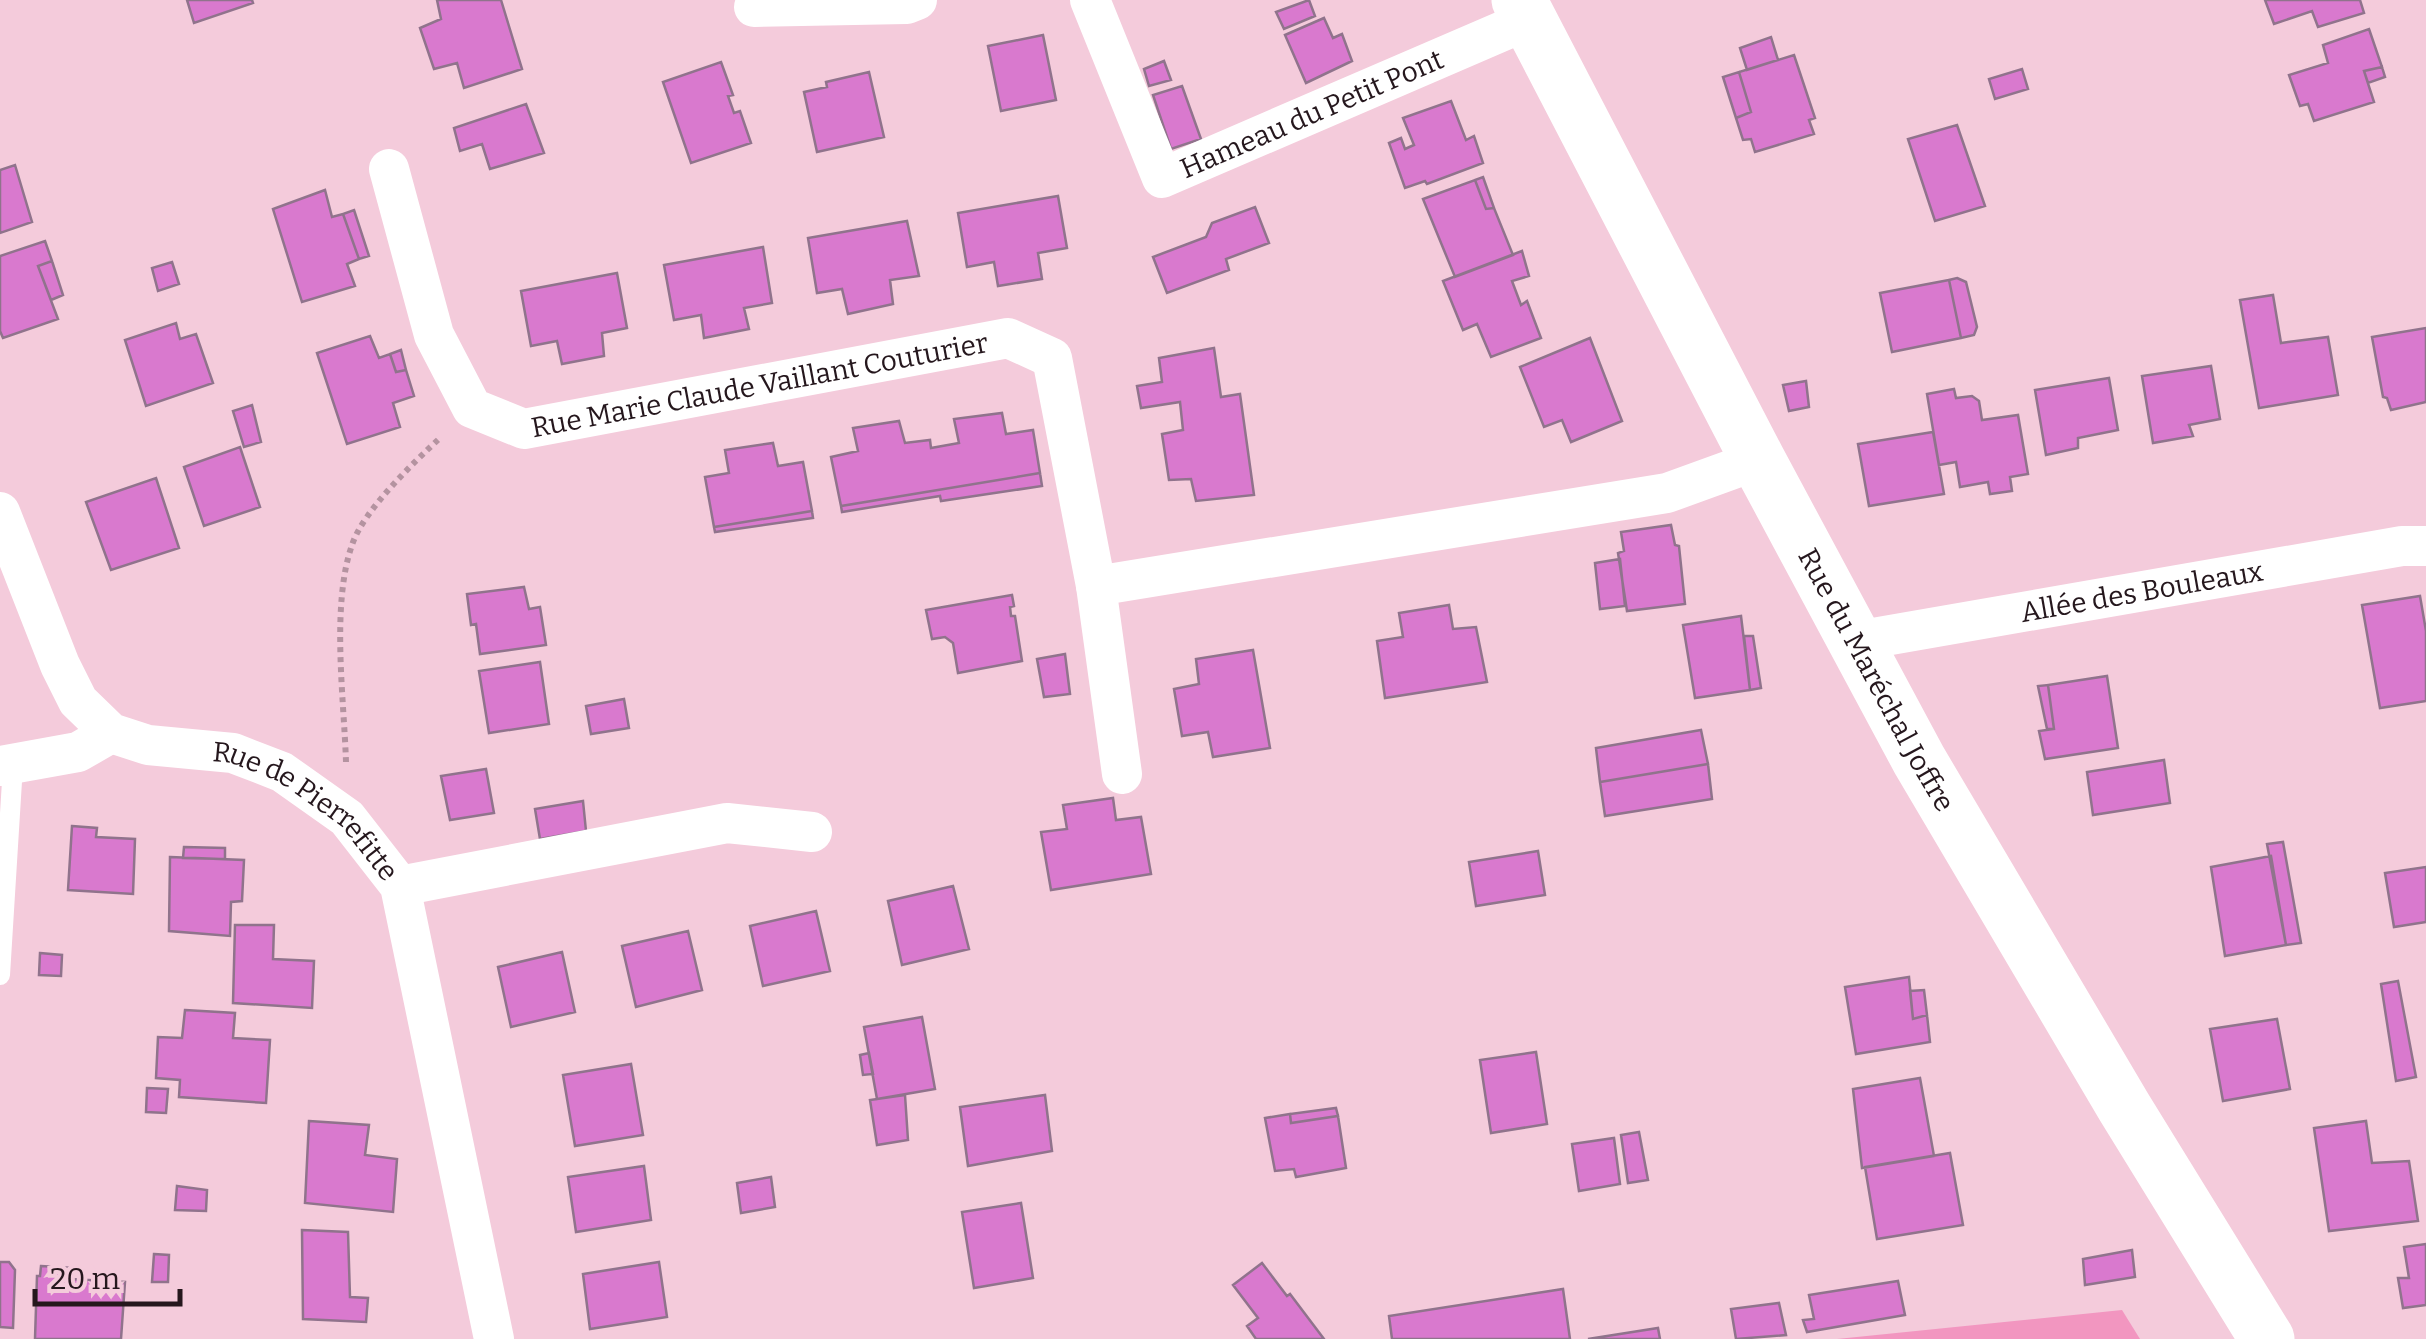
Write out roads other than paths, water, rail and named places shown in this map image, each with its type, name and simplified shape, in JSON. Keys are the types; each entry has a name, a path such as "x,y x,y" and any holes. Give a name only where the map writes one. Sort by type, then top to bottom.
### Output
{"street":[{"path":"754,6 907,4 917,0"},
{"name":"Hameau du Petit Pont","path":"1090,0 1162,178 1524,10"},
{"name":"Rue du Maréchal Joffre","path":"1524,10 1928,776 2267,1339"},
{"name":"Rue Marie Claude Vaillant Couturier","path":"389,169 434,335 472,408 524,429 1008,338 1052,358 1096,586"},
{"path":"1122,774 1096,586 1667,494 1758,460"},
{"path":"0,512 78,701 111,733 78,752 6,766"},
{"name":"Allée des Bouleaux","path":"1856,641 2402,546 2426,546"},
{"name":"Rue de Pierrefitte","path":"111,733 148,745 233,754 282,772 348,818 400,886 494,1339"},
{"path":"400,886 727,822 812,832"}],"lane":[{"path":"0,975 6,766"}]}
